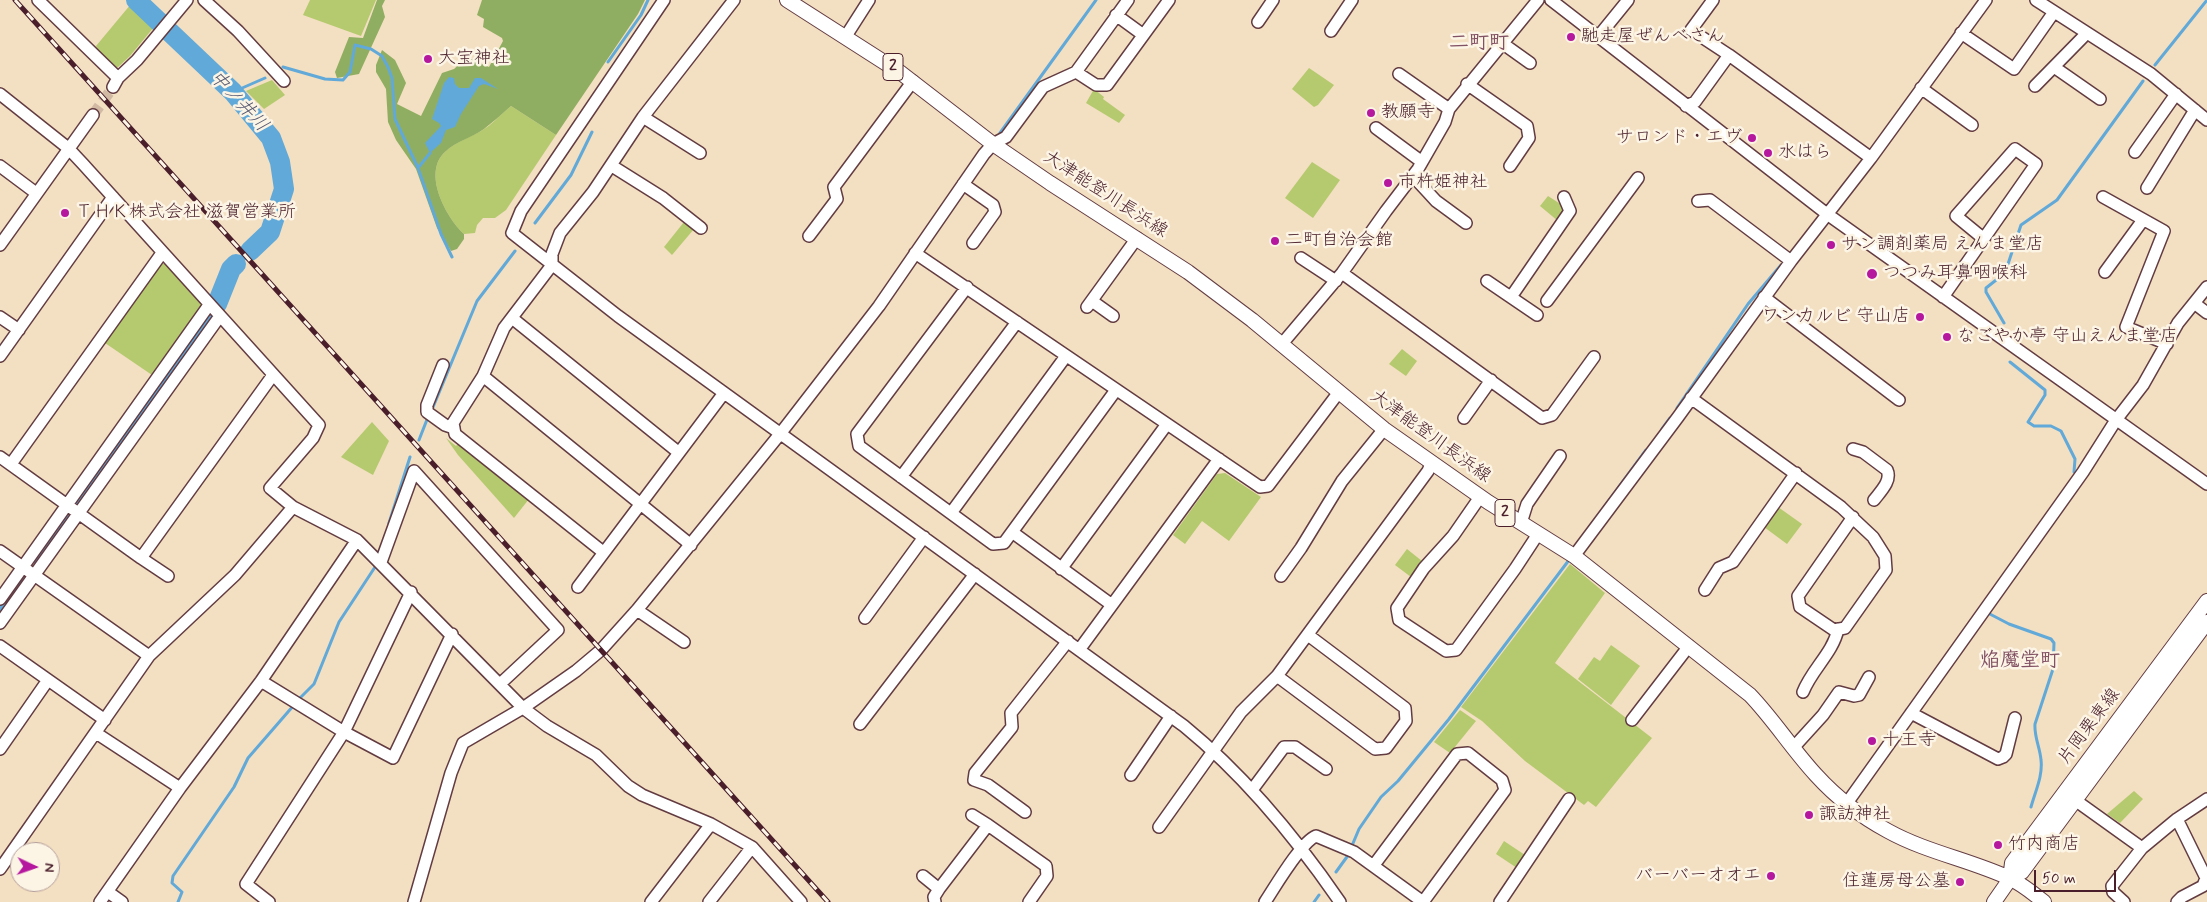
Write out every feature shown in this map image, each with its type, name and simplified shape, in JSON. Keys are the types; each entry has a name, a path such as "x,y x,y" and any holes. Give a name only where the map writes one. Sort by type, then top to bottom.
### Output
{"main road":[{"name":"大津能登川長浜線","path":"787,0 846,36 913,82 993,144 1050,183 1205,284 1384,429 1431,464 1574,556 1750,695 1766,712 1815,775 1847,803 1888,832 2010,879 2044,902"},
{"name":"片岡栗東線","path":"2010,879 2012,863 2207,600"},
{"name":"片岡栗東線","path":"1994,902 2010,879 2022,872 2207,622"}],"street":[{"path":"38,0 115,82 137,60 187,0"},
{"path":"204,0 238,31 284,81"},
{"path":"664,0 521,211 512,234 780,434 1171,716 1213,750 1252,790 1340,902"},
{"path":"603,552 455,434 453,423 483,376 504,328 552,265 552,254 560,233 612,166 643,117 734,0"},
{"path":"846,36 869,0"},
{"path":"414,902 451,773 464,743 523,708 576,671 596,654 637,610 780,434 879,306 963,184 993,144 1006,137 1043,87 1076,72 1128,0"},
{"path":"1076,72 1096,85 1107,85 1142,34 1169,0"},
{"path":"1258,22 1273,0"},
{"path":"1331,31 1352,0"},
{"path":"1281,344 1339,277 1413,176 1445,122 1448,109 1538,0"},
{"path":"1550,0 1827,214 2207,484"},
{"path":"1598,37 1628,0"},
{"path":"1713,0 1691,30 1729,55 1868,156"},
{"path":"1574,556 1692,398 1868,156 1922,88 1986,0"},
{"path":"2036,0 2150,74 2207,120"},
{"path":"1961,33 2014,68 2054,12"},
{"path":"1116,15 1142,34"},
{"path":"2035,86 2087,33"},
{"path":"1502,43 1530,63"},
{"path":"1686,106 1695,102 1729,55"},
{"path":"2054,67 2100,99"},
{"path":"1399,74 1448,109"},
{"path":"809,236 837,199 834,187 913,82"},
{"path":"1468,84 1527,126 1529,138 1510,166"},
{"path":"1922,88 1972,125"},
{"path":"0,94 68,148 318,426 313,438 270,488 293,507 357,540 452,634 523,708 547,726 596,755 628,786 642,795 711,824 752,847 801,902"},
{"path":"2135,152 2176,94"},
{"path":"2147,188 2195,110"},
{"path":"0,245 93,114"},
{"path":"643,117 700,153"},
{"path":"1376,128 1422,162"},
{"path":"1943,297 2036,164 2015,149 1956,216 1984,238"},
{"path":"0,166 36,193"},
{"path":"612,166 663,198 701,228"},
{"path":"1413,176 1436,201 1466,223"},
{"path":"1547,301 1638,178"},
{"path":"963,184 993,204 995,212 973,243"},
{"path":"0,356 113,197"},
{"path":"1511,297 1570,211 1564,197"},
{"path":"2103,197 2164,232 2126,327 2167,344"},
{"path":"1698,201 1710,200 1791,260"},
{"path":"2105,272 2143,220"},
{"path":"1113,316 1089,304 1137,238"},
{"path":"11,464 162,253"},
{"path":"915,253 1260,487 1268,486 1339,392"},
{"path":"1301,258 1339,277 1491,380 1542,418 1552,415 1594,357"},
{"path":"1487,281 1537,315"},
{"path":"967,287 857,434 859,446 993,544 1004,544 1116,390"},
{"path":"1847,803 2083,472 2116,420 2143,385 2178,323 2207,287"},
{"path":"1764,298 1899,400"},
{"path":"2194,303 2207,313"},
{"path":"0,600 209,305"},
{"path":"0,623 220,316"},
{"path":"0,317 19,330"},
{"path":"512,318 678,452"},
{"path":"901,477 1017,322"},
{"path":"951,513 1066,356"},
{"path":"444,365 427,405 429,414 454,428"},
{"path":"141,558 273,375"},
{"path":"483,376 640,502 690,545"},
{"path":"1464,418 1491,380"},
{"path":"578,587 640,502 724,393"},
{"path":"1692,398 1796,473 1853,517 1873,537 1885,556 1886,570 1845,628 1834,630 1800,607 1798,596 1853,517"},
{"path":"1061,569 1167,424"},
{"path":"1281,576 1301,548 1342,481 1384,429"},
{"path":"1853,449 1863,452 1887,470 1889,474 1888,480 1874,500"},
{"path":"1521,523 1527,504 1560,456"},
{"path":"0,457 168,576"},
{"path":"1079,650 1218,459"},
{"path":"1159,827 1241,712 1277,676 1428,471 1431,464"},
{"path":"380,562 414,471 558,630 500,684"},
{"path":"1705,590 1719,568 1733,562 1796,473"},
{"path":"1480,497 1453,536 1424,568 1397,608 1399,620 1446,651 1456,650 1516,569 1538,534"},
{"path":"0,869 149,656 236,575 293,507"},
{"path":"1012,532 1112,605"},
{"path":"865,618 924,537"},
{"path":"100,902 180,788 261,681 357,540"},
{"path":"0,551 149,656"},
{"path":"860,724 975,574"},
{"path":"269,902 246,884 344,732 410,592"},
{"path":"637,610 684,642"},
{"path":"1803,692 1807,683 1836,642 1838,630"},
{"path":"261,681 344,732 393,758 452,634"},
{"path":"1277,676 1375,749 1386,748 1406,720 1405,708 1308,634"},
{"path":"1025,812 988,785 974,780 975,773 1012,727 1011,712 1068,641"},
{"path":"0,646 105,720"},
{"path":"1632,720 1689,646"},
{"path":"1794,748 1824,715 1839,692 1854,696 1859,695 1869,677"},
{"path":"0,749 48,680"},
{"path":"1911,713 1998,759 2006,754 2015,718"},
{"path":"1131,775 1171,716"},
{"path":"96,733 180,788"},
{"path":"1252,790 1284,747 1295,747 1326,769"},
{"path":"1265,902 1310,838 1316,836 1351,850 1423,902 1505,790 1502,780 1468,753 1457,754 1374,865"},
{"path":"1500,902 1569,799"},
{"path":"2124,902 2113,892 2112,886 2142,848 2177,819 2207,799"},
{"path":"2075,800 2142,848"},
{"path":"972,815 1046,866 1047,876 1029,902"},
{"path":"2177,819 2206,878 2203,886 2182,897 2177,902"},
{"path":"650,902 711,824"},
{"path":"934,902 934,897 939,889 988,826"},
{"path":"709,902 752,847"},
{"path":"923,876 939,889"},
{"path":"108,892 122,902"}],"green space":[{"path":"310,0 376,0 361,36 303,15"},
{"path":"377,0 385,0 382,6 385,17 359,74 337,78 335,72 349,37 363,38"},
{"path":"482,0 645,0 638,14 556,135 511,106 484,129 454,145 438,161 436,183 439,194 450,217 464,234 464,239 457,249 451,251 437,228 416,169 396,140 388,122 386,89 376,72 376,65 382,50 395,60 406,83 397,104 421,116 442,73 454,69 467,57 489,67 503,41 502,38 483,27 484,19 477,15"},
{"path":"131,4 154,27 130,56 116,69 100,54 96,46"},
{"path":"1309,68 1334,85 1318,105 1314,107 1292,89"},
{"path":"272,80 285,95 264,109 246,91"},
{"path":"1094,89 1104,97 1103,99 1125,115 1119,123 1086,103"},
{"path":"511,106 556,135 506,210 495,218 483,218 477,225 475,233 464,234 450,217 439,194 436,183 438,161 445,152 485,129"},
{"path":"1312,162 1340,180 1313,218 1285,198"},
{"path":"1548,196 1562,205 1563,213 1558,221 1540,206"},
{"path":"684,222 694,229 672,255 664,247"},
{"path":"161,264 167,264 201,302 201,307 152,375 105,343"},
{"path":"1402,349 1417,361 1406,376 1389,364"},
{"path":"372,422 389,441 373,475 341,457"},
{"path":"446,438 456,446 458,444 529,499 514,518 458,455"},
{"path":"1225,473 1261,497 1229,541 1202,521 1185,544 1173,535 1217,474"},
{"path":"1778,507 1802,524 1787,544 1764,527"},
{"path":"1407,549 1422,561 1411,577 1395,565"},
{"path":"1570,564 1605,593 1555,663 1652,738 1596,807 1588,801 1584,805 1525,761 1482,721 1461,707"},
{"path":"1611,645 1640,666 1611,705 1578,679 1594,657 1600,661"},
{"path":"1460,710 1476,721 1450,753 1434,742"},
{"path":"2134,791 2143,799 2120,823 2107,814"},
{"path":"1504,841 1525,855 1517,868 1496,854"}],"water":[{"path":"449,77 454,78 455,84 459,88 469,88 475,78 481,78 498,89 484,84 479,86 455,127 446,130 441,143 430,153 425,143 441,126 432,119 444,83"}],"waterway":[{"name":"中ノ井川","path":"136,0 233,92 271,138 280,162 284,189 270,232 250,251"},
{"path":"608,62 641,15 648,0"},
{"path":"1000,133 1096,0"},
{"path":"2155,65 2207,0"},
{"path":"283,67 325,79 343,80 350,72 355,45 371,49 382,56 392,78 395,119 418,168"},
{"path":"233,92 265,78"},
{"path":"2004,323 1986,292 1986,288 2005,273 2021,225 2057,200 2143,81"},
{"path":"535,223 571,175 592,132"},
{"path":"430,153 418,168 441,234 452,257"},
{"path":"431,412 477,301 515,251"},
{"name":"中ノ井川","path":"217,304 231,269 236,264"},
{"path":"1677,408 1748,304 1781,265"},
{"name":"中ノ井川","path":"78,501 209,319"},
{"path":"2010,362 2045,390 2045,395 2028,422 2034,426 2051,426 2061,431 2075,459 2074,472"},
{"path":"419,440 428,417"},
{"path":"1662,429 1670,418"},
{"path":"1583,536 1646,450"},
{"path":"389,523 410,457"},
{"name":"中ノ井川","path":"40,555 67,517"},
{"path":"1351,848 1359,829 1381,797 1398,781 1449,719 1569,560"},
{"path":"298,700 314,684 339,622 377,564"},
{"name":"中ノ井川","path":"0,610 18,585"},
{"path":"1986,612 2009,624 2051,639 2054,643 2053,669 2035,724 2041,766 2040,778 2031,807"},
{"path":"178,902 182,892 172,883 173,876 234,787 248,758 294,705"},
{"path":"1336,872 1349,854"},
{"path":"1314,902 1319,895"}],"tunnel":[{"path":"93,115 113,87"}],"railway":[{"path":"15,0 828,902"}],"place":[{"name":"馳走屋ぜんべさん","path":"1571,37"},
{"name":"大宝神社","path":"428,59"},
{"name":"教願寺","path":"1371,113"},
{"name":"サロンド・エヴ","path":"1752,138"},
{"name":"水はら","path":"1768,153"},
{"name":"市杵姫神社","path":"1388,183"},
{"name":"ＴＨＫ株式会社 滋賀営業所","path":"65,213"},
{"name":"二町自治会館","path":"1275,241"},
{"name":"サン調剤薬局 えんま堂店","path":"1831,245"},
{"name":"つつみ耳鼻咽喉科","path":"1872,274"},
{"name":"ワンカルビ 守山店","path":"1920,317"},
{"name":"なごやか亭 守山えんま堂店","path":"1947,337"},
{"name":"十王寺","path":"1872,741"},
{"name":"諏訪神社","path":"1809,815"},
{"name":"竹内商店","path":"1998,845"},
{"name":"バーバーオオエ","path":"1771,876"},
{"name":"住蓮房母公墓","path":"1960,882"}],"district":[{"name":"二町町","path":"1479,44"},
{"name":"焔魔堂町","path":"2020,662"}]}
